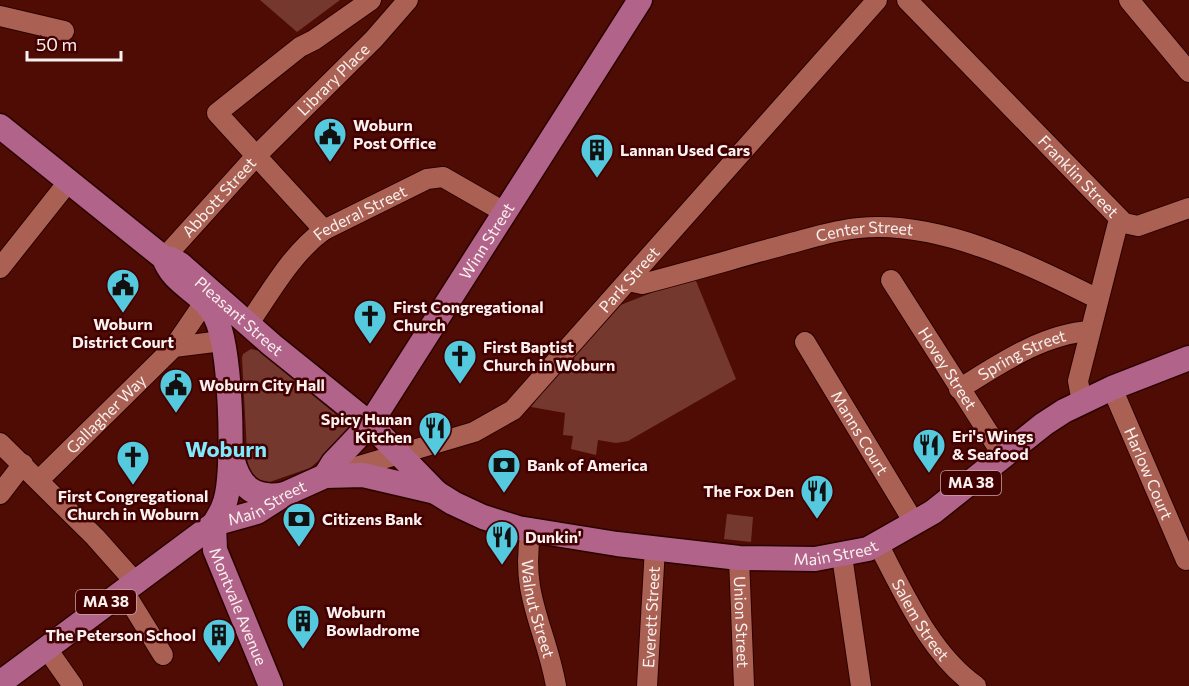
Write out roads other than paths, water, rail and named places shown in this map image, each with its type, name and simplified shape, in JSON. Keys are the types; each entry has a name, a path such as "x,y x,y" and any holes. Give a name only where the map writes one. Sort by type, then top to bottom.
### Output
{"main road":[{"name":"Winn Street","path":"325,476 333,463 369,424 640,0"},
{"name":"Pleasant Street","path":"0,126 164,258 172,274 215,316 222,341 231,452"},
{"name":"Pleasant Street","path":"164,258 171,258 180,264 272,345 369,424"},
{"path":"222,341 252,340 272,345"},
{"name":"Main Street","path":"0,683 214,524 246,517 285,494 325,476 363,475 437,493 483,517 531,530 739,558 798,560 842,555 878,544 915,524 1044,424 1082,402 1189,358"},
{"name":"Main Street","path":"369,424 437,493"},
{"path":"231,452 238,477 248,490 260,495 285,494"},
{"path":"214,524 225,502 231,452"},
{"name":"Montvale Avenue","path":"214,524 215,550 271,686"}],"street":[{"path":"256,156 217,113 300,47 314,40 371,0"},
{"name":"Library Place","path":"256,156 374,39 408,0"},
{"name":"Park Street","path":"325,476 474,432 513,410 878,0"},
{"name":"Franklin Street","path":"906,0 1119,219 1078,381 1082,402"},
{"path":"1129,0 1189,72"},
{"path":"0,16 64,31"},
{"name":"Abbott Street","path":"164,258 256,156 324,230"},
{"name":"Federal Street","path":"249,323 299,252 324,230 435,176 449,180 504,212"},
{"path":"0,268 69,181"},
{"path":"1119,219 1127,225 1138,226 1189,208"},
{"name":"Center Street","path":"628,280 642,284 817,236 856,228 884,227 919,230 989,251 1043,272 1098,299"},
{"name":"Hovey Street","path":"891,280 1004,457"},
{"name":"Gallagher Way","path":"39,480 174,347 204,303"},
{"name":"Spring Street","path":"959,389 1027,350 1066,335 1090,331"},
{"path":"174,347 222,341"},
{"name":"Manns Court","path":"805,342 915,524"},
{"name":"Harlow Court","path":"1112,388 1186,560"},
{"path":"0,443 39,480 129,586 163,655"},
{"path":"0,494 23,464"},
{"name":"Walnut Street","path":"531,530 527,551 528,580 534,615 556,686"},
{"name":"Salem Street","path":"878,544 937,646 957,671 976,686"},
{"name":"Everett Street","path":"647,686 655,548"},
{"path":"842,555 861,686"},
{"name":"Union Street","path":"739,558 744,686"},
{"path":"47,649 74,686"}],"place":[{"name":"Woburn Post Office","path":"330,163"},
{"name":"Lannan Used Cars","path":"597,179"},
{"name":"Woburn District Court","path":"123,314"},
{"name":"First Congregational Church","path":"370,345"},
{"name":"First Baptist Church in Woburn","path":"460,385"},
{"name":"Woburn City Hall","path":"176,414"},
{"name":"Spicy Hunan Kitchen","path":"435,457"},
{"name":"Eri's Wings & Seafood","path":"929,474"},
{"name":"First Congregational Church in Woburn","path":"133,486"},
{"name":"Bank of America","path":"504,494"},
{"name":"The Fox Den","path":"817,520"},
{"name":"Citizens Bank","path":"299,548"},
{"name":"Dunkin'","path":"502,566"},
{"name":"Woburn Bowladrome","path":"303,650"},
{"name":"The Peterson School","path":"219,664"}],"district":[{"name":"Woburn","path":"226,449"}]}
